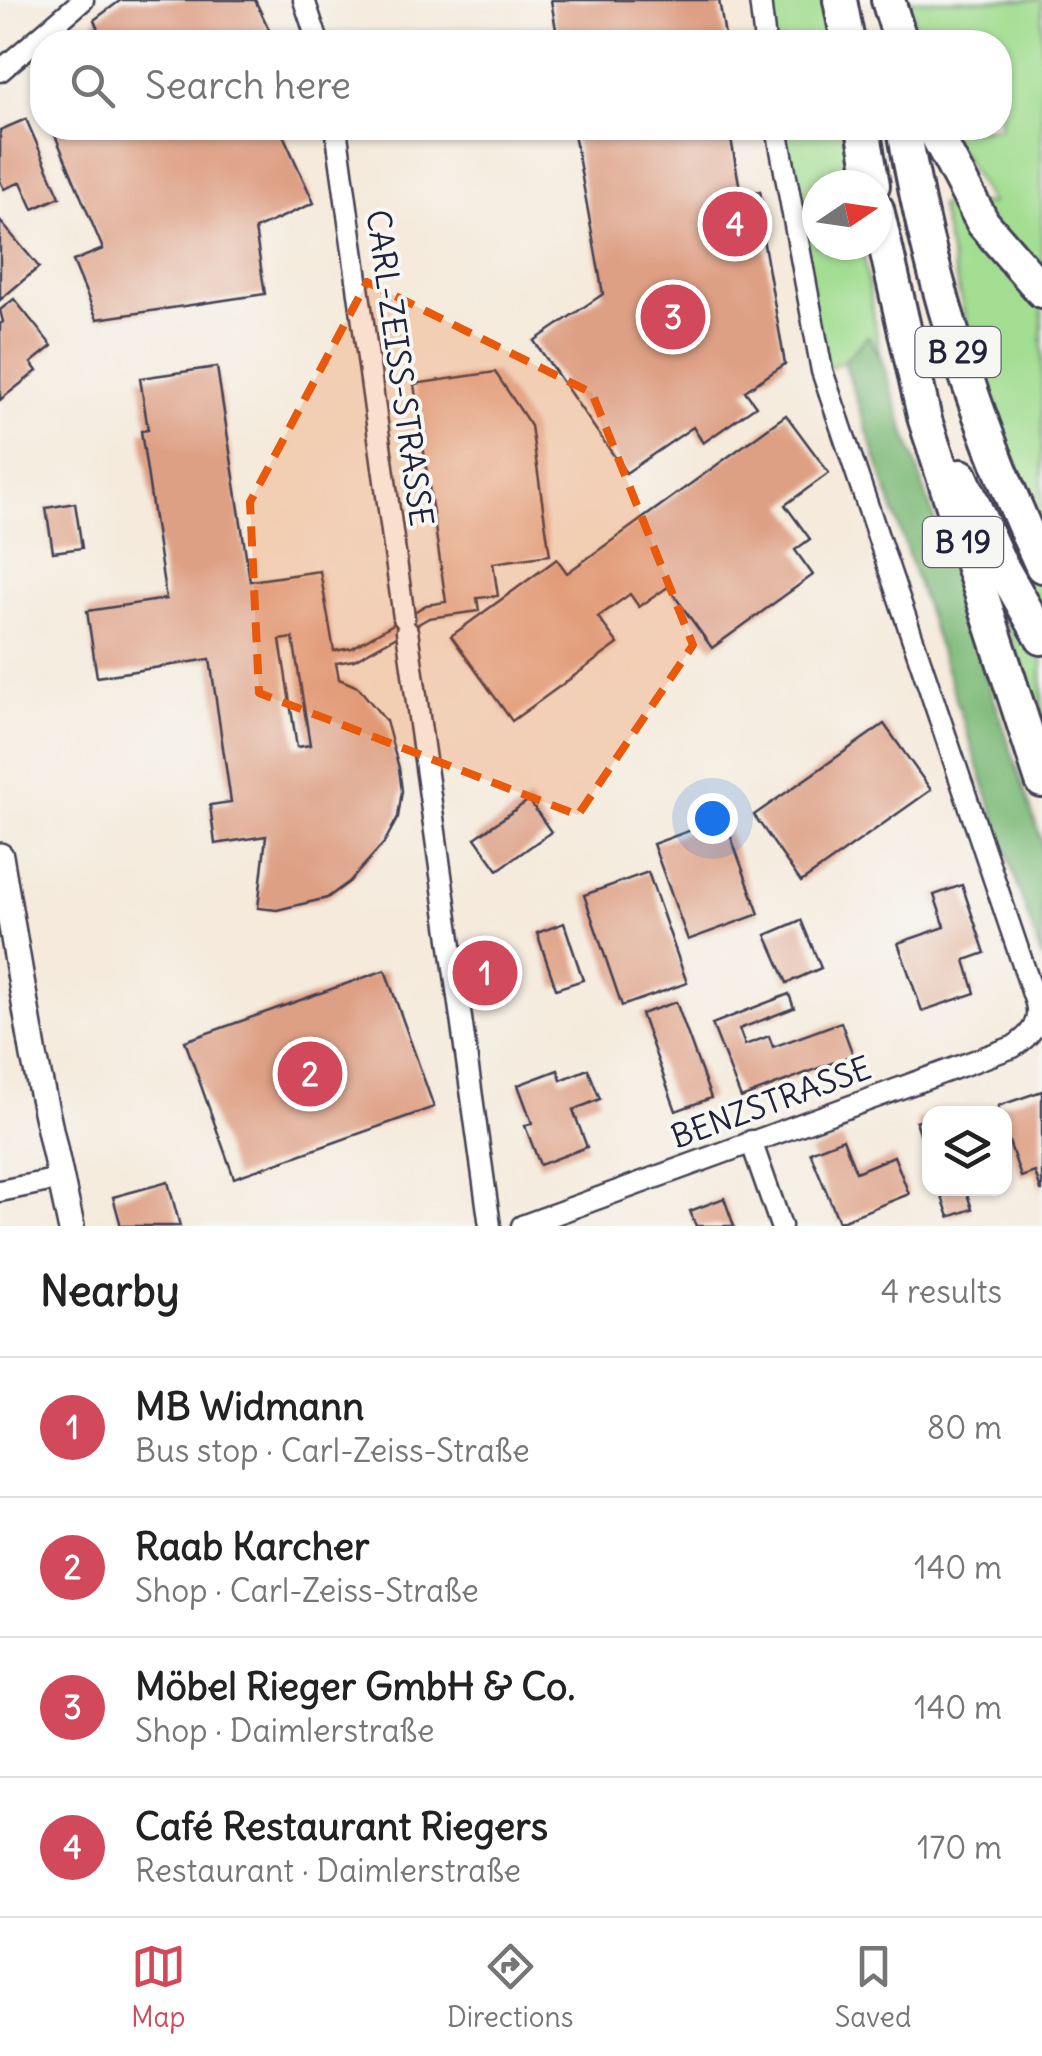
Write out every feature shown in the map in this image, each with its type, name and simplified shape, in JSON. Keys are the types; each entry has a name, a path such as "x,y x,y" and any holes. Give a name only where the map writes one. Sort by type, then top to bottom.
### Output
{"highway":[{"path":"840,0 846,30"},
{"path":"885,0 889,30"},
{"path":"885,0 896,30"},
{"path":"865,140 870,170"},
{"name":"B 29","path":"907,140 930,249 964,372 1008,492 1042,566"},
{"path":"939,140 983,223 1042,291"},
{"name":"B 29","path":"889,260 913,356 999,562 1042,638"},
{"name":"B 19","path":"913,356 925,420 1042,781"}],"street":[{"path":"48,30 83,0"},
{"path":"304,0 314,30"},
{"path":"760,0 764,30"},
{"path":"0,71 30,45"},
{"name":"CARL-ZEISS-STRASSE","path":"338,140 490,1226"},
{"name":"BENZSTRASSE","path":"522,1226 1013,1047 1026,1039 1035,1026 1036,1003 822,371 779,140"},
{"path":"0,856 71,1226"},
{"path":"750,1141 781,1226"},
{"path":"0,1190 59,1179"}],"highlighted area":[{"path":"367,282 592,393 693,645 578,815 259,693 250,502"}],"green space":[{"path":"760,0 823,0 828,30 764,30"},
{"path":"909,0 1042,0 1042,542 984,401 939,205 991,203 953,140 1012,140 1012,30 916,30"},
{"path":"779,140 846,140 851,170 802,170 802,260 864,260 880,356 868,336 844,361 822,371"},
{"path":"868,336 880,356 1042,843 1042,959 844,361"},
{"path":"1042,563 1042,727 995,590"}],"building":[{"path":"121,0 255,0 269,30 98,30 94,20"},
{"path":"551,0 719,0 724,30 556,30"},
{"path":"26,119 30,140 35,140 60,197 33,209 21,182 4,189 0,181 0,130"},
{"path":"57,140 285,140 314,203 255,229 265,294 97,319 73,261 103,249"},
{"path":"575,140 731,140 741,195 760,191 766,226 761,227 785,364 745,391 756,406 703,443 693,427 626,473 534,341 603,294"},
{"path":"0,221 39,267 0,300"},
{"path":"14,299 52,346 31,363 37,371 0,400 0,310"},
{"path":"217,367 250,581 320,571 334,651 352,648 426,605 446,602 414,384 495,372 531,426 550,555 493,563 498,596 477,598 479,611 429,618 354,660 336,663 339,679 358,687 386,721 402,791 398,817 384,843 349,882 327,898 277,910 258,908 266,836 215,844 210,805 231,802 210,659 97,677 87,611 166,599 141,431 148,430 140,378","holes":["293,638 310,745 297,747 280,640"]},
{"path":"786,415 829,473 785,505 810,539 795,550 813,575 712,648 668,587 639,607 630,594 598,617 618,644 512,721 451,636 557,559 567,573"},
{"path":"75,503 82,548 53,552 46,508"},
{"path":"884,724 931,790 801,882 754,815"},
{"path":"529,800 551,832 498,870 475,838"},
{"path":"724,818 759,914 688,940 653,844"},
{"path":"648,872 687,983 622,1006 584,895"},
{"path":"962,885 985,953 965,960 975,993 922,1011 898,943 945,927 934,895"},
{"path":"801,920 821,968 787,983 766,935"},
{"path":"564,923 583,980 556,989 537,933"},
{"path":"385,970 434,1107 234,1178 185,1041"},
{"path":"789,994 794,1008 739,1029 745,1045 769,1036 773,1047 841,1022 853,1055 741,1098 712,1024"},
{"path":"676,1002 711,1098 676,1111 641,1014"},
{"path":"588,1069 600,1099 573,1110 587,1147 540,1165 525,1126 532,1123 518,1085 558,1070 561,1080"},
{"path":"1042,1091 1042,1191 1035,1172 1021,1177 1012,1151 1012,1106 998,1106"},
{"path":"843,1139 856,1172 894,1156 909,1194 839,1222 810,1152"},
{"path":"168,1182 180,1226 121,1226 113,1197"},
{"path":"942,1196 968,1196 972,1209 949,1217"},
{"path":"724,1198 734,1226 696,1226 690,1211"}],"place":[{"name":"Café Restaurant Riegers","path":"735,224"},
{"name":"Möbel Rieger GmbH & Co.","path":"673,317"},
{"name":"MB Widmann","path":"485,973"},
{"name":"Raab Karcher","path":"310,1074"}]}
